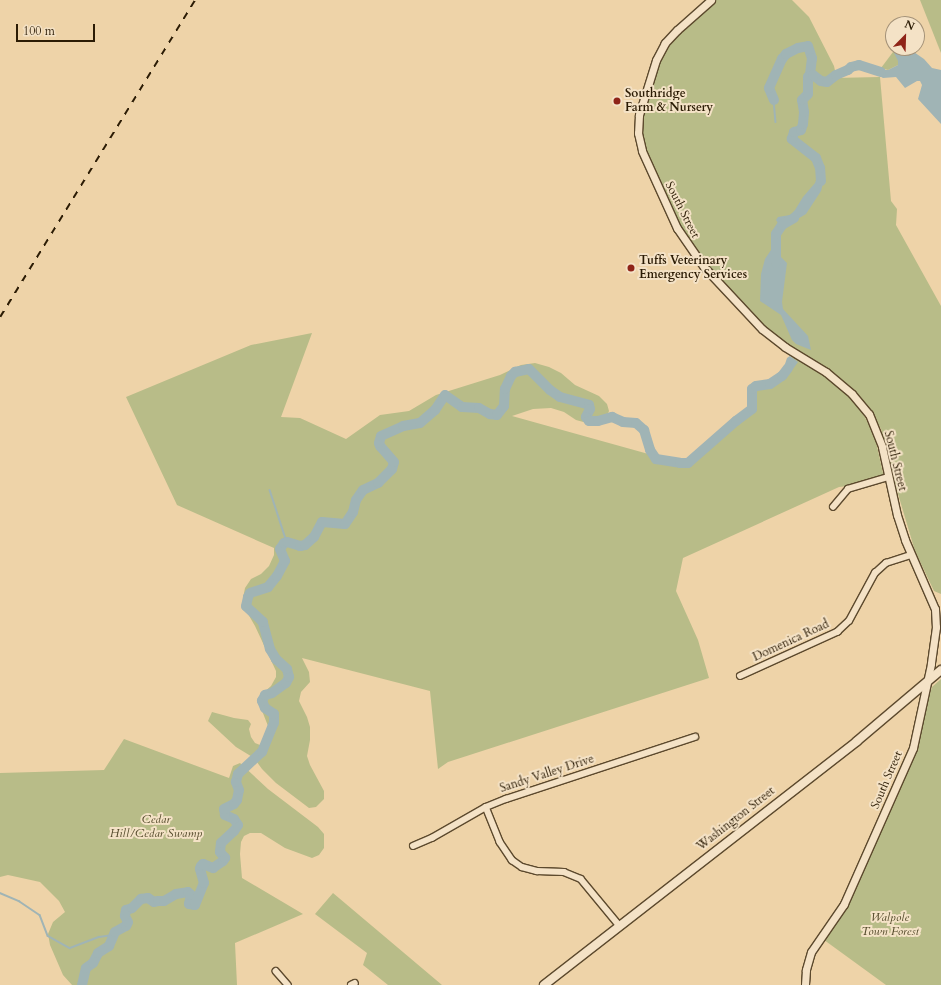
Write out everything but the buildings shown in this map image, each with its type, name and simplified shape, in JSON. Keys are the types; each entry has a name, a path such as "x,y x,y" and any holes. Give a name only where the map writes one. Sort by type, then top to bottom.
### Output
{"main road":[{"name":"Washington Street","path":"544,985 619,925 857,741 941,670"}],"street":[{"name":"South Street","path":"710,0 665,43 656,60 639,115 638,133 642,151 676,228 704,267 762,329 777,342 826,372 852,394 866,409 876,429 882,447 897,515 911,554 935,609 935,638 916,736 909,759 844,904 811,952 805,985"},
{"path":"833,507 840,496 848,489 888,477"},
{"name":"Domenica Road","path":"740,676 837,632 849,621 875,573 886,563 911,554"},
{"name":"Sandy Valley Drive","path":"413,846 432,838 486,807 517,795 695,737"},
{"path":"486,807 500,842 512,860 522,867 537,871 564,872 581,879 619,925"},
{"path":"276,971 288,985"}],"green space":[{"path":"711,0 792,0 809,17 834,66 836,75 834,78 880,77 891,201 897,209 896,225 941,306 941,594 934,591 915,551 893,477 881,429 867,405 864,415 875,437 885,482 839,487 683,558 676,591 698,640 709,678 448,762 438,769 430,691 302,658 309,672 310,682 301,692 299,701 310,727 310,740 307,756 310,765 324,791 324,799 316,807 309,808 276,783 262,769 254,758 236,747 208,721 212,712 248,720 251,724 249,729 251,737 255,743 260,745 266,734 268,726 259,703 261,695 271,686 276,677 276,671 255,626 244,607 243,598 245,588 251,579 261,574 269,566 274,555 274,548 177,505 126,397 251,345 312,333 281,417 300,418 346,439 380,415 409,411 436,395 500,375 521,365 535,363 549,367 561,373 575,385 599,396 607,404 609,411 606,419 587,423 576,420 564,412 551,408 533,409 512,416 652,455 661,461 688,463 752,409 752,389 756,386 770,384 782,376 795,353 777,342 686,243 642,151 638,124 660,51"},
{"path":"920,0 941,0 941,53"},
{"path":"890,56 902,56 898,61 898,65 888,70 881,68"},
{"name":"Walpole Town Forest","path":"941,679 941,985 886,985 820,937 836,917 916,736 932,687"},
{"name":"Cedar Hill/Cedar Swamp","path":"124,739 229,778 233,766 240,763 268,789 318,827 324,834 324,848 319,855 312,858 285,848 261,833 250,833 244,836 241,842 240,854 242,878 303,914 235,943 237,985 72,985 63,975 50,945 48,934 53,922 65,912 59,901 40,882 8,875 0,877 0,773 104,770"},
{"path":"333,893 442,985 388,985 363,965 367,953 315,914"}],"shaded area":[{"path":"896,56 920,56 932,68 941,70 941,124 918,99 922,85 920,81 917,81 905,88 896,77 883,78 868,69 888,70 898,65"},
{"path":"820,168 825,176 821,191 806,214 791,223 782,225 778,223 776,220 778,217 790,215 795,210 803,197 815,183"},
{"path":"771,250 778,251 780,256 787,263 782,302 783,309 808,336 811,350 796,344 792,340 781,315 760,301 761,274 765,259"},
{"path":"790,356 798,362 786,379 782,379 778,376 784,367 787,358"}],"waterway":[{"path":"774,100 769,88 782,59 786,54 798,48 808,46 812,58 810,75"},
{"path":"821,181 820,168 816,158 792,139 794,132 801,130 803,124 804,112 802,100 808,94 808,77 813,75 821,81 827,82 851,67 859,65 881,72"},
{"path":"774,100 776,122"},
{"path":"776,263 776,234 782,225 794,218"},
{"path":"82,985 86,968 93,963 98,953 109,946 115,932 126,926 128,922 125,916 126,910 132,908 141,899 148,898 154,902 164,901 176,894 188,892 191,895 189,904 195,905 204,883 200,869 201,866 203,864 213,868 225,858 220,852 221,843 234,831 238,825 234,819 225,815 224,809 234,804 237,800 239,790 236,782 238,774 262,752 274,723 274,714 265,708 262,701 265,695 272,693 286,683 289,677 287,669 276,659 270,649 263,622 246,606 248,597 250,593 268,587 277,576 285,561 280,549 284,543 287,542 300,546 305,545 314,537 322,522 345,524 353,512 356,500 363,490 378,483 392,469 394,462 380,446 379,443 381,436 403,426 420,423 435,410 445,395 462,407 479,408 490,414 497,415 504,406 505,389 511,376 515,372 529,369 550,390 560,397 589,405 590,409 586,417 589,421 598,421 612,417 623,422 636,423 644,430 650,450 656,459 688,463 752,409 752,389 756,386 770,384 782,376 788,368"},
{"path":"270,490 287,542"},
{"path":"0,893 19,901 40,915 48,936 70,948 99,937 113,935"}],"railway":[{"path":"0,317 195,0"}],"place":[{"name":"Southridge Farm & Nursery","path":"617,101"},
{"name":"Tuffs Veterinary Emergency Services","path":"631,268"}]}
